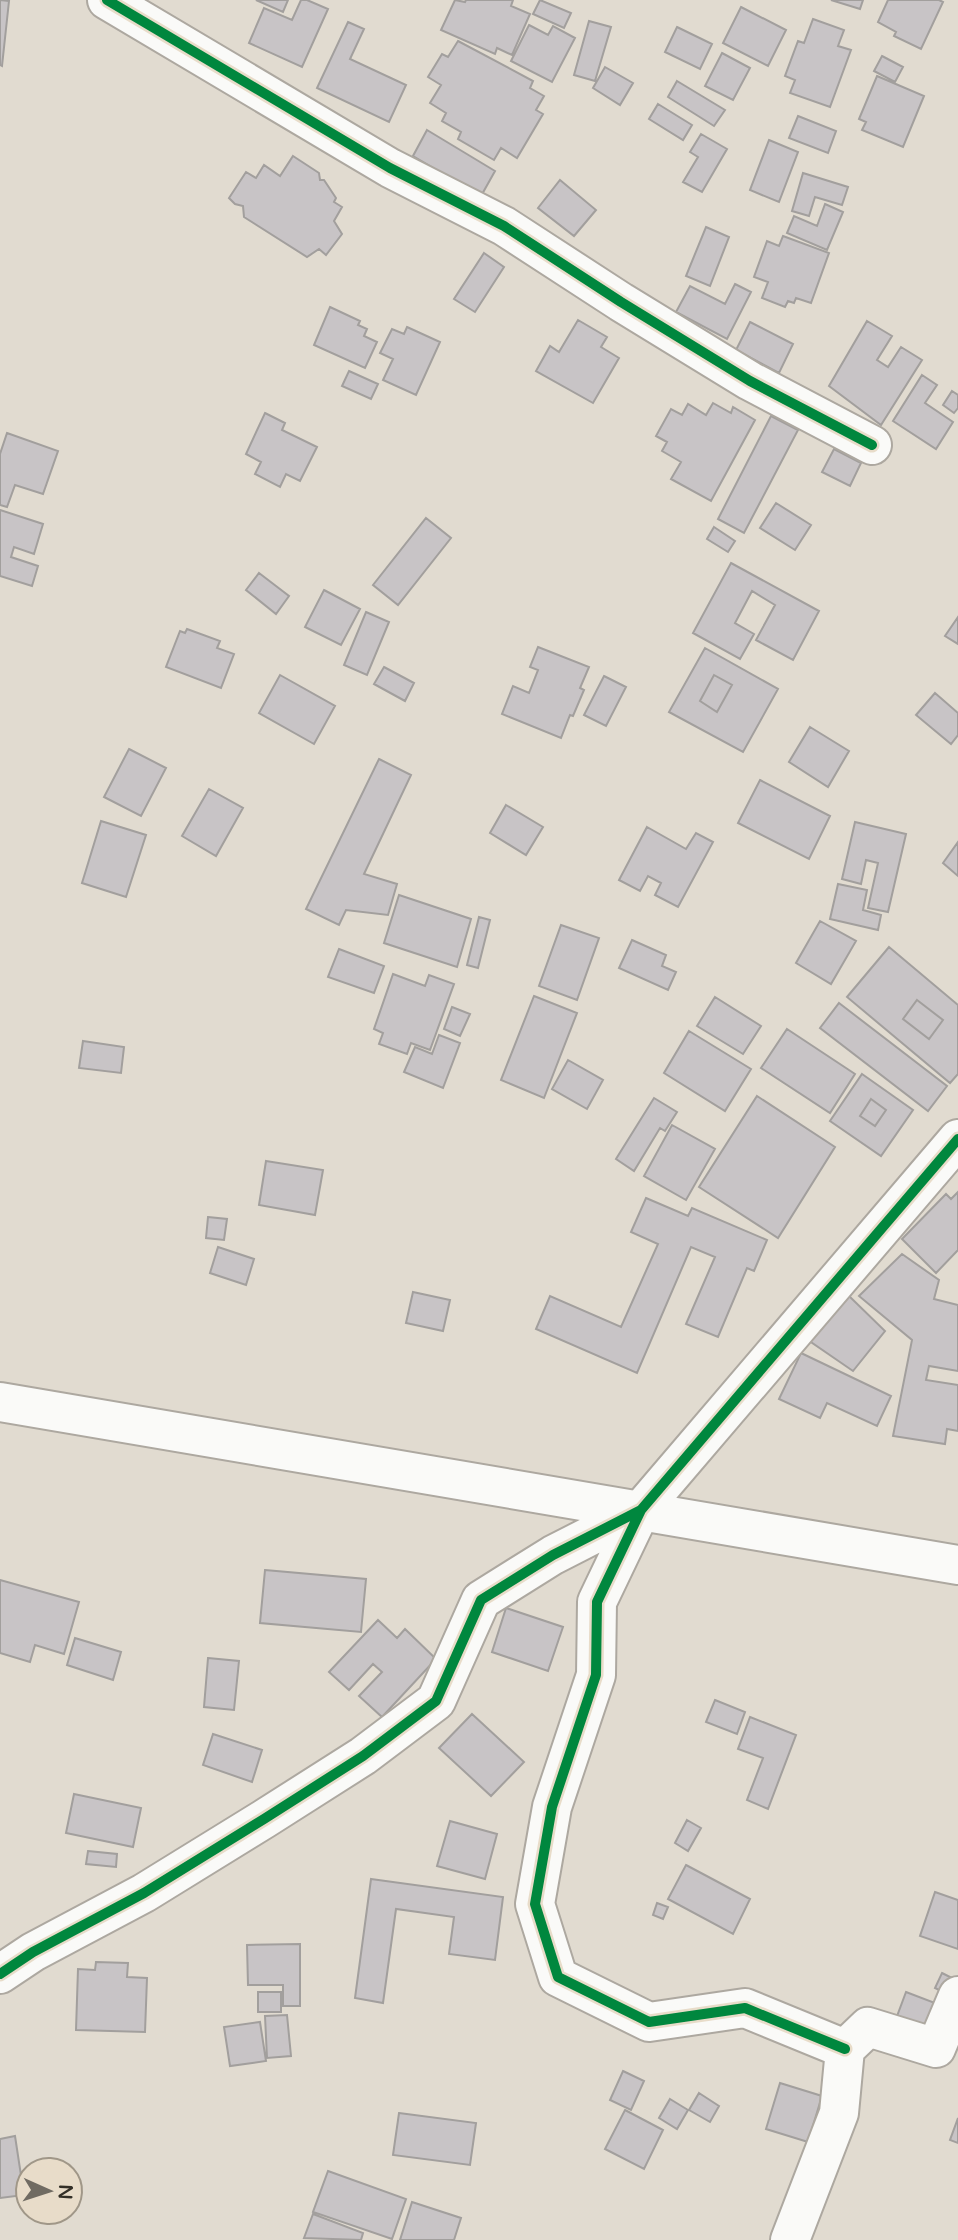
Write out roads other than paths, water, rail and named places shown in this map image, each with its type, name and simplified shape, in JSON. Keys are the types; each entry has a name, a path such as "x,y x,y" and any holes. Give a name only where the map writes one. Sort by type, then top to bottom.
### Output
{"main road":[{"path":"107,0 390,168 504,226 750,381 872,445"},
{"path":"845,2049 745,2008 649,2022 558,1977 535,1904 552,1807 596,1675 597,1602 641,1510 958,1139"},
{"path":"0,1402 958,1565"},
{"path":"0,1973 33,1951 144,1893 363,1756 436,1701 481,1600 553,1555 641,1510"},
{"path":"790,2240 839,2113 845,2049 868,2027 936,2048 958,1996"}]}
